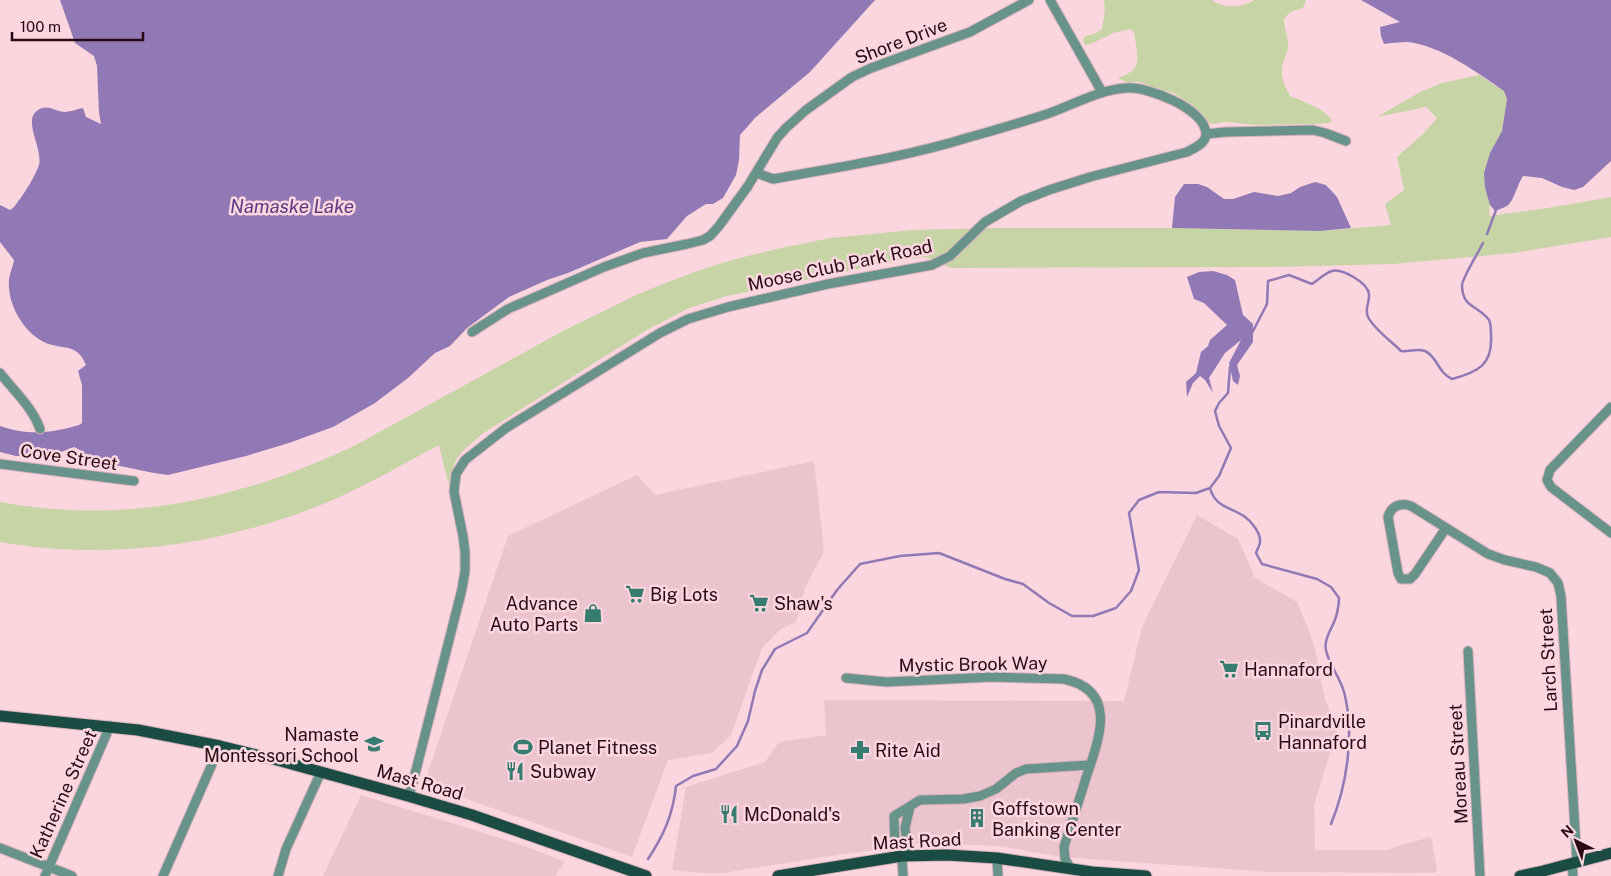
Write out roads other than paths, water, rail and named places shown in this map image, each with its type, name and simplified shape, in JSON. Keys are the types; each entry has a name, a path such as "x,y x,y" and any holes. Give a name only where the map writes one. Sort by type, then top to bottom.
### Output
{"main road":[{"name":"Mast Road","path":"0,716 110,726 220,746 321,772 472,815 646,876"},
{"name":"Mast Road","path":"778,876 803,874 902,856 947,854 997,858 1092,874 1146,876"},
{"path":"1520,876 1574,868 1611,854"}],"street":[{"name":"Shore Drive","path":"757,171 786,128 806,110 852,77 871,68 970,32 1029,0"},
{"path":"1050,0 1102,92"},
{"path":"472,332 508,309 604,266 635,255 703,240 710,236 719,226 757,171 773,179 928,149 1047,114 1102,92 1134,88 1163,95 1196,116 1206,134 1313,130 1346,141"},
{"name":"Moose Club Park Road","path":"408,796 462,590 465,552 454,492 454,481 460,467 474,452 506,428 660,333 688,319 728,306 764,298 932,265 950,256 978,228 994,216 1021,201 1090,177 1187,152 1201,144 1206,134"},
{"path":"0,373 31,411 40,429"},
{"path":"1609,529 1551,487 1547,480 1550,470 1611,408"},
{"name":"Cove Street","path":"0,464 134,482"},
{"name":"Larch Street","path":"1446,528 1415,574 1410,579 1401,578 1398,573 1388,522 1392,510 1399,505 1407,505 1446,528 1493,556 1544,570 1553,576 1558,583 1574,868"},
{"name":"Moreau Street","path":"1468,651 1480,876"},
{"name":"Mystic Brook Way","path":"846,678 887,682 992,677 1064,679 1087,689 1100,710 1100,732 1064,848 1065,859 1071,869"},
{"name":"Katherine Street","path":"46,872 110,726"},
{"path":"163,876 220,746"},
{"path":"903,876 902,856 895,847 894,816 920,800 963,799 980,796 996,789 1026,769 1090,765"},
{"path":"278,876 286,849 321,772"},
{"path":"902,856 908,847 905,828 910,807"},
{"path":"0,848 46,872 72,876"},
{"path":"997,858 998,876"}],"water":[{"name":"Namaske Lake","path":"60,0 875,0 810,72 756,117 740,135 736,175 723,198 713,204 706,204 687,216 667,239 640,242 509,297 467,328 450,346 435,353 408,378 375,403 333,427 246,456 168,475 110,464 91,458 74,447 51,456 16,456 0,452 0,426 20,431 40,432 59,430 82,423 82,385 78,371 86,365 82,357 73,349 42,341 34,336 22,322 10,297 9,279 14,260 0,242 0,205 10,210 13,208 28,187 39,165 38,151 32,127 32,120 38,110 51,108 69,112 83,108 86,117 101,124 97,66 94,56 75,43"},
{"path":"1361,0 1611,0 1611,161 1583,187 1574,190 1542,178 1523,176 1509,204 1495,211 1490,205 1485,188 1484,173 1490,153 1502,131 1507,99 1504,91 1458,61 1432,48 1407,42 1384,44 1380,27 1400,22"},
{"path":"1315,182 1326,185 1337,197 1351,228 1320,231 1172,228 1175,197 1184,184 1198,184 1207,187 1224,199 1233,199 1254,192 1278,196 1291,193 1300,187"},
{"path":"1213,271 1227,275 1235,280 1243,315 1253,324 1253,342 1237,365 1240,376 1238,385 1233,381 1229,363 1241,340 1225,353 1209,378 1213,393 1205,380 1200,376 1193,383 1187,397 1186,382 1196,373 1201,352 1208,346 1210,340 1227,325 1204,303 1194,299 1187,277 1199,272"}],"waterway":[{"path":"1487,234 1496,210"},
{"path":"1252,333 1267,304 1268,281 1289,275 1312,284 1327,273 1332,271 1342,272 1354,277 1368,290 1368,317 1378,330 1401,351 1419,350 1429,353 1444,373 1452,379 1469,373 1482,366 1489,354 1491,345 1489,320 1468,302 1462,285 1483,243"},
{"path":"648,859 667,824 673,806 676,786 693,776 716,769 737,746 748,721 762,670 775,649 807,633 837,590 860,564 900,556 939,553 1005,579 1023,584 1049,603 1072,616 1093,616 1116,608 1131,591 1139,570 1129,513 1139,500 1159,492 1196,493 1210,488 1219,476 1231,448 1219,426 1215,411 1228,393 1230,367"},
{"path":"1210,488 1219,503 1244,516 1255,527 1260,539 1260,545 1256,553 1262,564 1317,579 1331,587 1339,598 1336,618 1326,641 1326,650 1344,692 1349,724 1349,742 1345,776 1337,809 1331,824"}],"place":[{"name":"Big Lots","path":"635,594"},
{"name":"Shaw's","path":"759,603"},
{"name":"Advance Auto Parts","path":"593,613"},
{"name":"Hannaford","path":"1229,669"},
{"name":"Pinardville Hannaford","path":"1263,731"},
{"name":"Namaste Montessori School","path":"374,744"},
{"name":"Planet Fitness","path":"523,747"},
{"name":"Rite Aid","path":"860,750"},
{"name":"Subway","path":"515,771"},
{"name":"McDonald's","path":"729,814"},
{"name":"Goffstown Banking Center","path":"977,818"}]}
